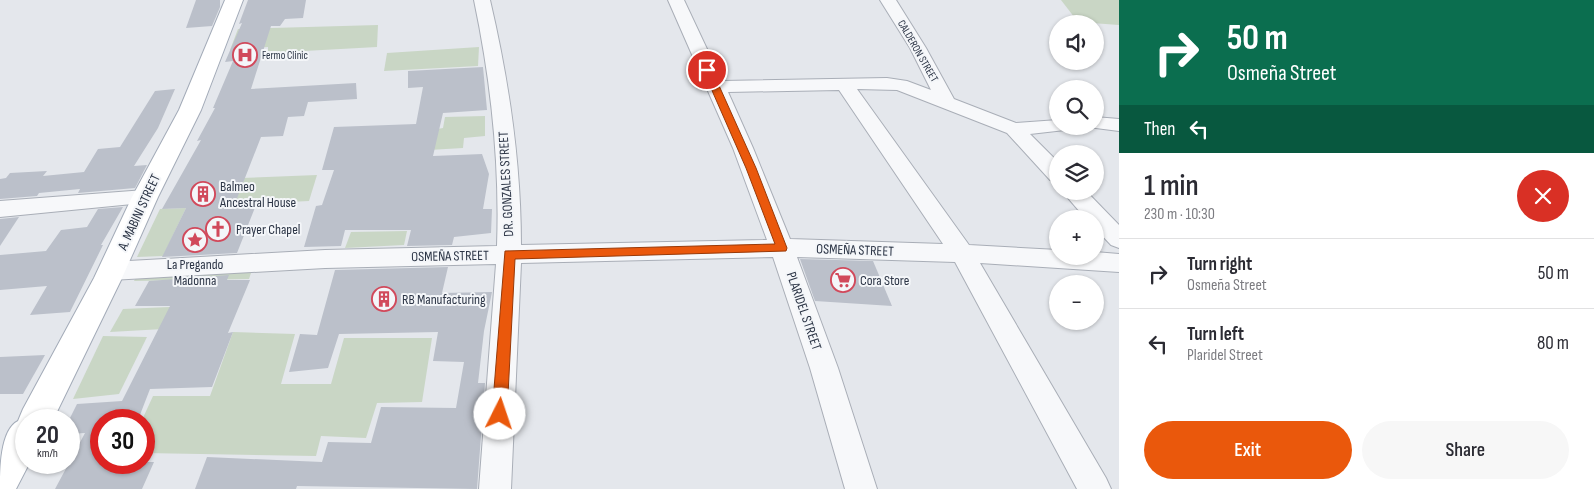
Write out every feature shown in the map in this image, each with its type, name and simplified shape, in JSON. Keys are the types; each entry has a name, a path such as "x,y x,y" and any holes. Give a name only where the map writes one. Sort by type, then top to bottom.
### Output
{"main road":[{"name":"A. MABINI STREET","path":"41,409 190,110 234,0"},
{"path":"0,481 15,454"}],"street":[{"name":"DR. GONZALES STREET","path":"482,0 493,47 506,143 510,254 495,489"},
{"name":"PLARIDEL STREET","path":"676,0 751,168 782,248 838,409 861,489"},
{"name":"CALDERON STREET","path":"888,0 918,48 946,102"},
{"path":"844,83 962,253 1095,489"},
{"path":"715,87 844,83 894,84 917,90 1014,129 1049,165"},
{"path":"1104,123 1119,125"},
{"path":"1014,129 1049,127"},
{"path":"0,209 145,197"},
{"path":"1082,200 1119,239"},
{"name":"OSMEÑA STREET","path":"111,270 325,258 782,248 962,253 1119,263"}],"green space":[{"path":"1061,0 1119,0 1119,25 1104,24 1104,15 1073,15"},
{"path":"378,25 377,47 268,53 268,47 230,50 238,29"},
{"path":"479,47 478,66 384,71 387,53"},
{"path":"485,116 485,136 464,138 463,148 429,150 432,130 443,128 445,117"},
{"path":"317,175 309,201 232,205 241,178"},
{"path":"186,208 163,256 137,257 160,209"},
{"path":"407,231 404,245 345,248 351,232"},
{"path":"252,270 249,279 134,281 139,271"},
{"path":"193,306 181,328 110,332 123,309"},
{"path":"233,332 295,334 281,384 331,384 344,338 432,338 422,402 377,403 366,438 321,436 316,456 155,453 155,409 147,409 153,396 210,396"},
{"path":"103,336 147,337 119,394 73,399"}],"building":[{"path":"196,0 220,0 220,7 212,26 186,28"},
{"path":"248,0 306,0 303,18 285,19 280,26 271,26 251,89 356,83 357,99 308,102 304,116 288,117 283,136 261,137 234,206 256,205 237,253 162,257 186,208 162,209 201,140 197,141 215,108 213,108 233,61 225,62 242,23 239,24"},
{"path":"483,67 487,110 443,113 433,156 482,154 489,174 483,209 492,209 491,233 454,237 452,245 407,246 411,230 345,230 341,246 304,247 316,206 322,205 334,170 322,170 334,127 416,124 423,87 408,88 408,71"},
{"path":"175,89 158,128 134,166 147,165 135,188 78,193 80,189 39,193 37,196 0,199 0,179 6,178 10,173 47,171 43,176 84,172 98,149 120,147 155,91"},
{"path":"123,207 101,245 103,245 70,312 30,315 47,286 0,290 0,255 46,251 61,230 87,227 98,209"},
{"path":"19,217 0,246 0,219"},
{"name":"Cora Store","path":"800,259 873,261 892,306 815,301"},
{"path":"448,267 442,293 492,292 484,331 478,383 485,383 477,489 297,486 296,489 195,489 207,457 322,462 328,442 371,443 381,407 456,408 464,362 433,361 438,332 339,334 328,368 289,372 300,334 317,335 335,270"},
{"path":"229,275 227,280 250,280 228,333 233,332 212,387 150,389 142,409 90,409 90,474 149,474 142,489 55,489 63,474 80,474 80,442 85,433 80,433 80,409 74,409 77,404 122,401 170,306 135,306 149,281"},
{"path":"45,355 23,394 0,394 0,357"}],"place":[{"name":"Fermo Clinic","path":"245,55"},
{"name":"Balmeo Ancestral House","path":"203,194"},
{"name":"Prayer Chapel","path":"218,229"},
{"name":"La Pregando Madonna","path":"195,240"},
{"name":"Cora Store","path":"843,280"},
{"name":"RB Manufacturing","path":"384,299"}],"route":[{"path":"500,414 510,254 782,248 751,168 707,70"}]}
